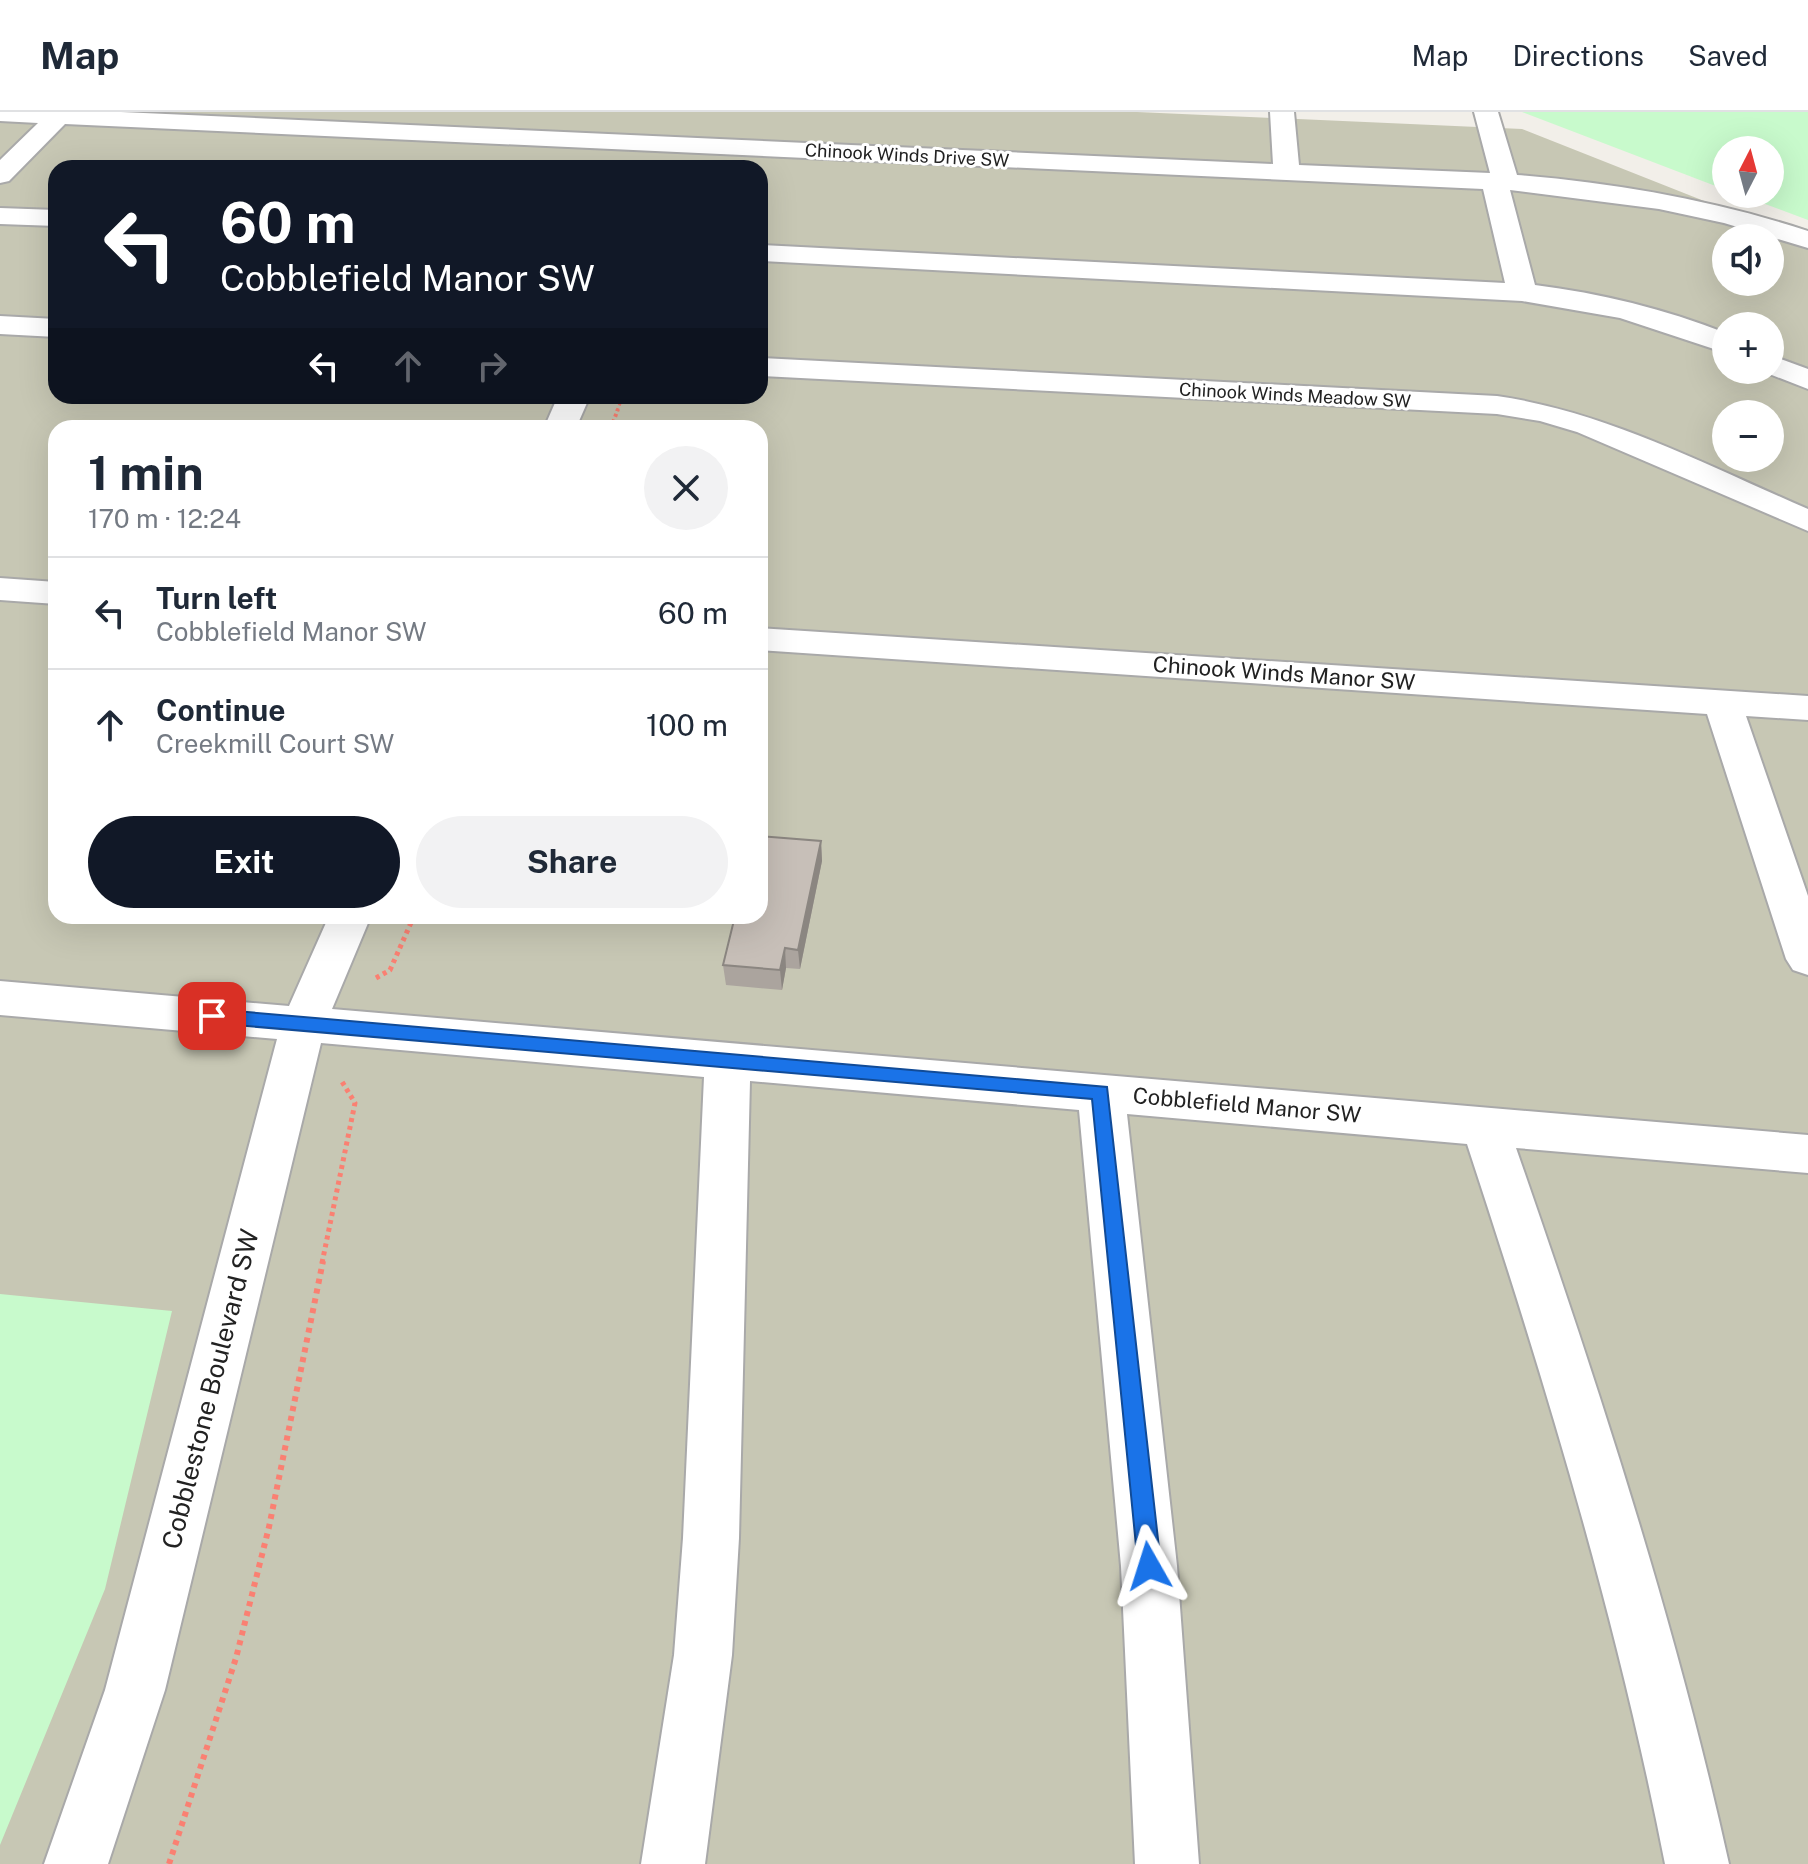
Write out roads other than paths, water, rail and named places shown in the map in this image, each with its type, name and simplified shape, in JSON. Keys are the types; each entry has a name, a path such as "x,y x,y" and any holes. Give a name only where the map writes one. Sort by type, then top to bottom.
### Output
{"street":[{"path":"1282,112 1287,172"},
{"path":"1486,112 1522,292"},
{"name":"Chinook Winds Drive SW","path":"0,114 61,114 1500,182 1577,188 1678,202 1808,240"},
{"path":"0,175 61,114"},
{"path":"0,216 48,218"},
{"path":"768,253 1522,292 1624,308 1712,339"},
{"path":"0,325 48,328"},
{"name":"Chinook Winds Meadow SW","path":"768,367 1497,405 1544,412 1588,425 1808,521"},
{"path":"1784,370 1808,380"},
{"path":"0,589 48,592"},
{"name":"Chinook Winds Manor SW","path":"768,640 1808,708"},
{"path":"1722,701 1808,959"},
{"name":"Cobblestone Boulevard SW","path":"76,1864 135,1690 303,1024 347,924"},
{"name":"Cobblefield Manor SW","path":"0,998 1808,1154"},
{"path":"673,1864 703,1655 711,1538 728,1060"},
{"path":"1101,1092 1149,1566 1167,1864"},
{"path":"1485,1126 1580,1405 1632,1585 1697,1864"}]}
